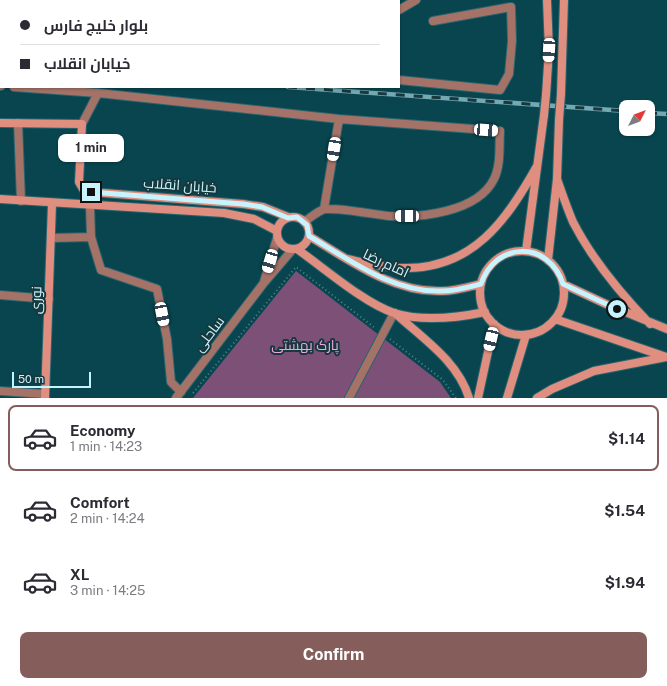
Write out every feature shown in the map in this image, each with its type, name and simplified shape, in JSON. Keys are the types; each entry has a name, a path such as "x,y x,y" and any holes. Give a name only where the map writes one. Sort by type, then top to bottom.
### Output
{"main road":[{"path":"526,251 546,95 549,50 547,0"},
{"path":"548,260 556,179 564,0"},
{"path":"0,123 82,124"},
{"name":"خیابان انقلاب","path":"82,124 78,182 83,189 91,192 243,204 262,207 288,218"},
{"path":"347,259 385,267 405,268 425,266 457,256 472,248 495,229 523,190 537,166"},
{"path":"556,179 573,221 594,258 618,290 650,324"},
{"name":"خیابان انقلاب","path":"0,199 52,204 224,213 254,220 277,235"},
{"name":"نوری","path":"45,396 52,204"},
{"path":"295,249 305,244 309,236 309,229 304,222 297,217 288,218 278,225 277,235 283,246 295,249 370,301 394,312 418,317 444,318 485,312"},
{"name":"امام رضا","path":"309,236 382,278 402,286 442,291 481,284"},
{"path":"526,251 538,254 548,260 558,271 563,284 564,299 555,319 542,330 526,335 509,332 494,324 485,312 480,294 481,284 490,266 497,259 511,253 526,251"},
{"path":"563,284 650,324 667,329"},
{"path":"394,312 442,355 456,370 466,388 469,398"},
{"path":"555,319 667,357"},
{"path":"478,398 494,324"},
{"path":"507,398 526,335"},
{"path":"537,398 552,389 594,371 667,357"}],"street":[{"path":"400,9 416,0"},
{"path":"400,80 500,90 509,74 512,41 511,7 433,21"},
{"path":"28,88 98,93 113,91 339,119 500,131 497,171 488,188 481,195 456,208 407,216 324,209 304,222"},
{"path":"82,124 98,93"},
{"path":"324,209 339,119"},
{"path":"18,123 21,201"},
{"path":"90,206 91,237 101,270 157,289 166,339 171,382 178,395"},
{"path":"263,284 277,235"},
{"path":"51,238 91,237"},
{"name":"ساحلی","path":"178,395 263,284 295,249"},
{"path":"0,295 49,299"},
{"path":"349,398 394,312"},
{"path":"0,391 45,396"}],"path":[{"path":"189,398 296,267 443,380 456,398"}],"green space":[{"name":"پارک بهشتی","path":"296,271 440,382 451,398 193,398"}],"railway":[{"path":"302,88 619,111"},
{"path":"655,113 667,114"}],"route":[{"path":"91,192 243,204 262,207 288,218 297,217 307,225 309,229 309,236 347,259 382,278 402,286 424,290 442,291 481,284 484,275 497,259 506,254 526,251 538,254 548,260 558,271 563,284 617,309"}]}
